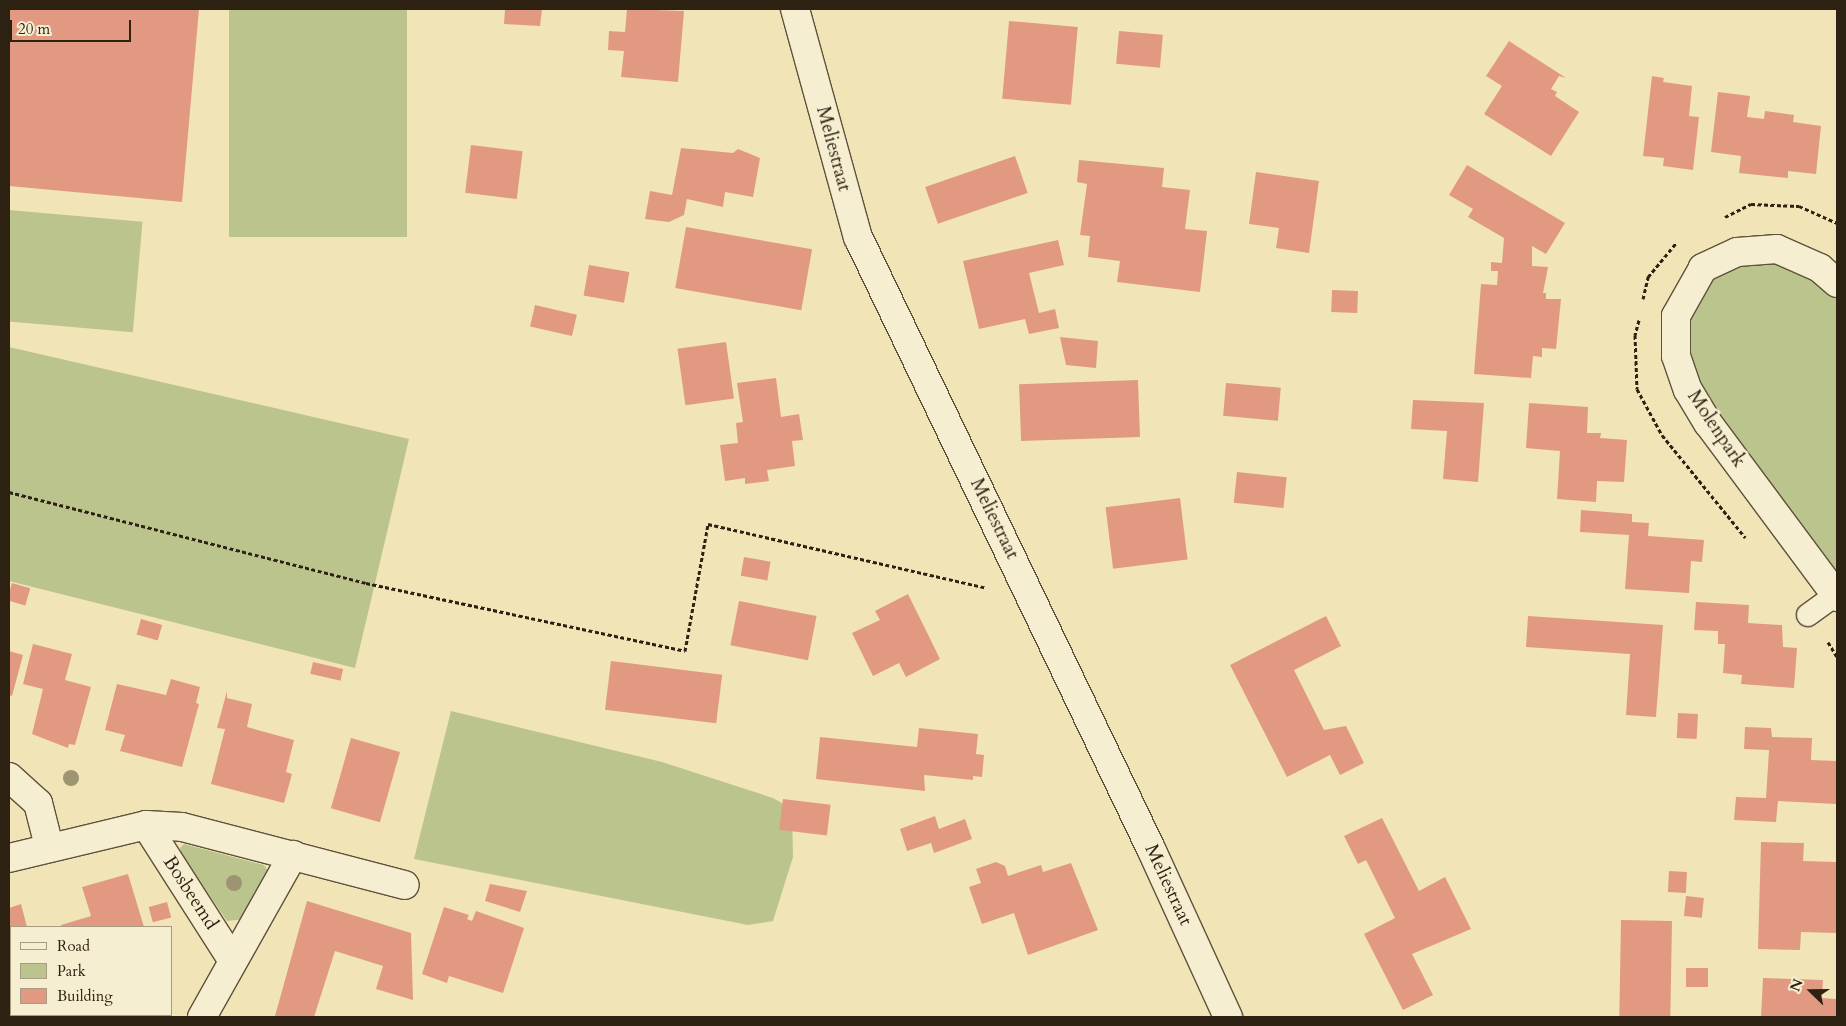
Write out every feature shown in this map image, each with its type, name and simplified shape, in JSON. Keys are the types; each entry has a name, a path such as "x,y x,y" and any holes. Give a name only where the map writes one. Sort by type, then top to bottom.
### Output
{"street":[{"name":"Meliestraat","path":"795,9 858,237 1032,598 1228,1017"},
{"name":"Molenpark","path":"1836,596 1708,423 1688,390 1676,356 1676,316 1703,268 1737,252 1778,249 1820,268 1837,283"},
{"path":"9,777 38,803 48,846"},
{"name":"Bosbeemd","path":"146,825 233,961"},
{"name":"Bosbeemd","path":"9,858 48,846 146,825 182,827 405,885"},
{"path":"202,1017 293,856"}],"lane":[{"path":"1808,615 1836,596"}],"path":[{"path":"9,492 366,584 685,650 708,524 1032,598"}],"green space":[{"path":"229,9 407,9 407,237 229,237"},
{"path":"9,210 142,222 133,332 9,321"},
{"path":"1777,249 1837,283 1837,597 1676,356 1703,268"},
{"path":"9,347 409,439 355,668 9,581"},
{"path":"451,711 662,762 773,798 792,809 793,857 773,921 748,925 414,859"},
{"path":"184,844 264,865 268,871 245,919 227,921 183,857 180,848"}],"building":[{"path":"9,9 199,9 182,202 9,186"},
{"path":"505,9 542,9 540,26 504,24"},
{"path":"627,9 684,11 678,82 621,77 624,51 608,50 609,31 625,32"},
{"path":"1009,21 1078,27 1071,105 1002,99"},
{"path":"1119,31 1163,35 1160,68 1116,64"},
{"path":"1509,41 1566,78 1559,76 1551,89 1557,92 1555,96 1579,112 1551,156 1484,114 1502,86 1486,76"},
{"path":"1652,76 1664,78 1663,82 1692,86 1689,116 1699,117 1693,170 1663,166 1664,158 1643,156"},
{"path":"1718,92 1750,96 1747,117 1764,119 1765,111 1794,115 1793,122 1821,126 1816,174 1788,171 1788,178 1739,173 1741,156 1711,152"},
{"path":"471,145 523,151 517,199 465,193"},
{"path":"681,148 733,153 738,149 760,158 753,197 725,192 723,207 687,199 684,215 669,222 645,219 650,191 672,195"},
{"path":"1015,156 1028,193 938,224 925,187"},
{"path":"1079,160 1164,168 1162,187 1190,190 1185,229 1207,231 1200,292 1117,282 1120,261 1088,257 1090,236 1080,235 1087,184 1077,182"},
{"path":"1467,165 1565,223 1546,254 1532,246 1532,266 1548,267 1543,293 1546,293 1546,299 1561,299 1556,349 1542,348 1542,357 1533,356 1531,378 1474,374 1481,284 1497,285 1498,271 1491,271 1491,262 1502,263 1504,238 1468,217 1473,209 1449,195"},
{"path":"1256,172 1319,181 1309,253 1276,248 1279,228 1249,224"},
{"path":"686,227 812,249 801,310 675,288"},
{"path":"1058,240 1064,265 1029,273 1039,313 1055,309 1059,328 1029,334 1025,319 979,329 963,261"},
{"path":"589,265 629,272 624,303 584,296"},
{"path":"1332,290 1358,291 1357,313 1331,312"},
{"path":"535,305 577,315 572,336 530,326"},
{"path":"1060,337 1098,341 1096,368 1066,365"},
{"path":"726,342 734,398 685,405 677,349"},
{"path":"776,378 781,417 799,414 803,440 792,441 795,466 767,470 769,481 745,484 745,478 725,481 720,445 738,443 736,423 743,422 737,383"},
{"path":"1138,380 1140,437 1021,441 1019,384"},
{"path":"1226,383 1281,388 1278,421 1223,416"},
{"path":"1413,400 1484,403 1478,482 1443,479 1447,431 1411,429"},
{"path":"1529,403 1588,407 1587,433 1601,433 1600,438 1627,440 1624,482 1597,481 1596,502 1557,499 1560,451 1526,448"},
{"path":"1237,472 1287,477 1283,508 1234,503"},
{"path":"1180,498 1188,560 1113,569 1106,507"},
{"path":"1581,510 1632,514 1632,522 1649,523 1648,536 1704,540 1702,562 1691,561 1689,593 1625,589 1629,535 1580,532"},
{"path":"744,557 771,562 767,580 741,576"},
{"path":"12,583 30,588 25,606 9,601"},
{"path":"908,594 940,659 906,677 899,663 873,676 852,633 880,620 875,611"},
{"path":"739,601 817,616 808,660 730,645"},
{"path":"1696,602 1749,605 1748,623 1782,625 1783,647 1797,648 1794,688 1741,684 1742,675 1723,673 1725,644 1718,644 1718,631 1694,630"},
{"path":"1326,616 1341,646 1294,670 1324,730 1346,726 1364,763 1340,775 1330,755 1287,777 1230,665"},
{"path":"1528,616 1663,625 1656,717 1626,715 1630,654 1526,647"},
{"path":"141,619 162,625 158,640 137,634"},
{"path":"33,644 72,654 65,680 91,687 75,745 69,744 68,748 32,734 43,689 23,684"},
{"path":"9,651 23,655 12,696 9,695"},
{"path":"611,661 722,675 716,723 605,710"},
{"path":"313,662 343,669 341,681 310,674"},
{"path":"171,679 200,687 196,703 199,704 182,767 120,751 125,735 105,730 117,684 166,695"},
{"path":"227,691 227,698 252,704 247,727 294,740 286,772 292,774 284,803 211,784 225,729 217,728"},
{"path":"1678,713 1698,714 1697,739 1677,738"},
{"path":"1745,727 1771,728 1772,737 1812,738 1811,760 1837,761 1836,804 1778,801 1776,822 1734,820 1736,797 1766,798 1769,750 1744,749"},
{"path":"919,728 978,734 976,754 984,755 982,777 973,776 973,780 924,775 925,791 816,779 820,737 917,747"},
{"path":"351,738 400,752 380,822 331,808"},
{"path":"783,799 831,805 827,836 779,830"},
{"path":"935,816 939,829 965,819 972,839 934,853 931,843 907,851 900,829"},
{"path":"1382,818 1419,891 1445,877 1471,929 1412,954 1433,995 1403,1010 1364,934 1395,918 1366,860 1358,864 1344,836"},
{"path":"1761,842 1804,843 1803,861 1837,862 1837,933 1801,932 1800,950 1758,949"},
{"path":"996,862 1005,866 1008,876 1041,865 1043,872 1071,863 1098,930 1028,955 1014,913 982,924 969,887 981,883 976,869"},
{"path":"1669,871 1687,872 1686,893 1668,892"},
{"path":"128,874 144,926 62,926 91,916 82,887"},
{"path":"490,884 527,891 520,912 485,901"},
{"path":"1686,896 1704,898 1702,918 1684,916"},
{"path":"307,901 411,933 413,1000 376,989 383,966 335,951 314,1017 275,1016"},
{"path":"167,902 171,917 153,922 149,907"},
{"path":"21,904 27,926 10,926 9,966 9,908"},
{"path":"444,907 469,915 467,919 472,921 476,911 524,928 503,993 449,976 447,983 422,974"},
{"path":"1621,920 1672,921 1670,1017 1619,1017"},
{"path":"1686,968 1708,968 1708,987 1686,987"},
{"path":"1763,978 1823,980 1822,998 1837,999 1837,1017 1761,1017"},
{"path":"93,1016 130,1016 93,1017"}]}
